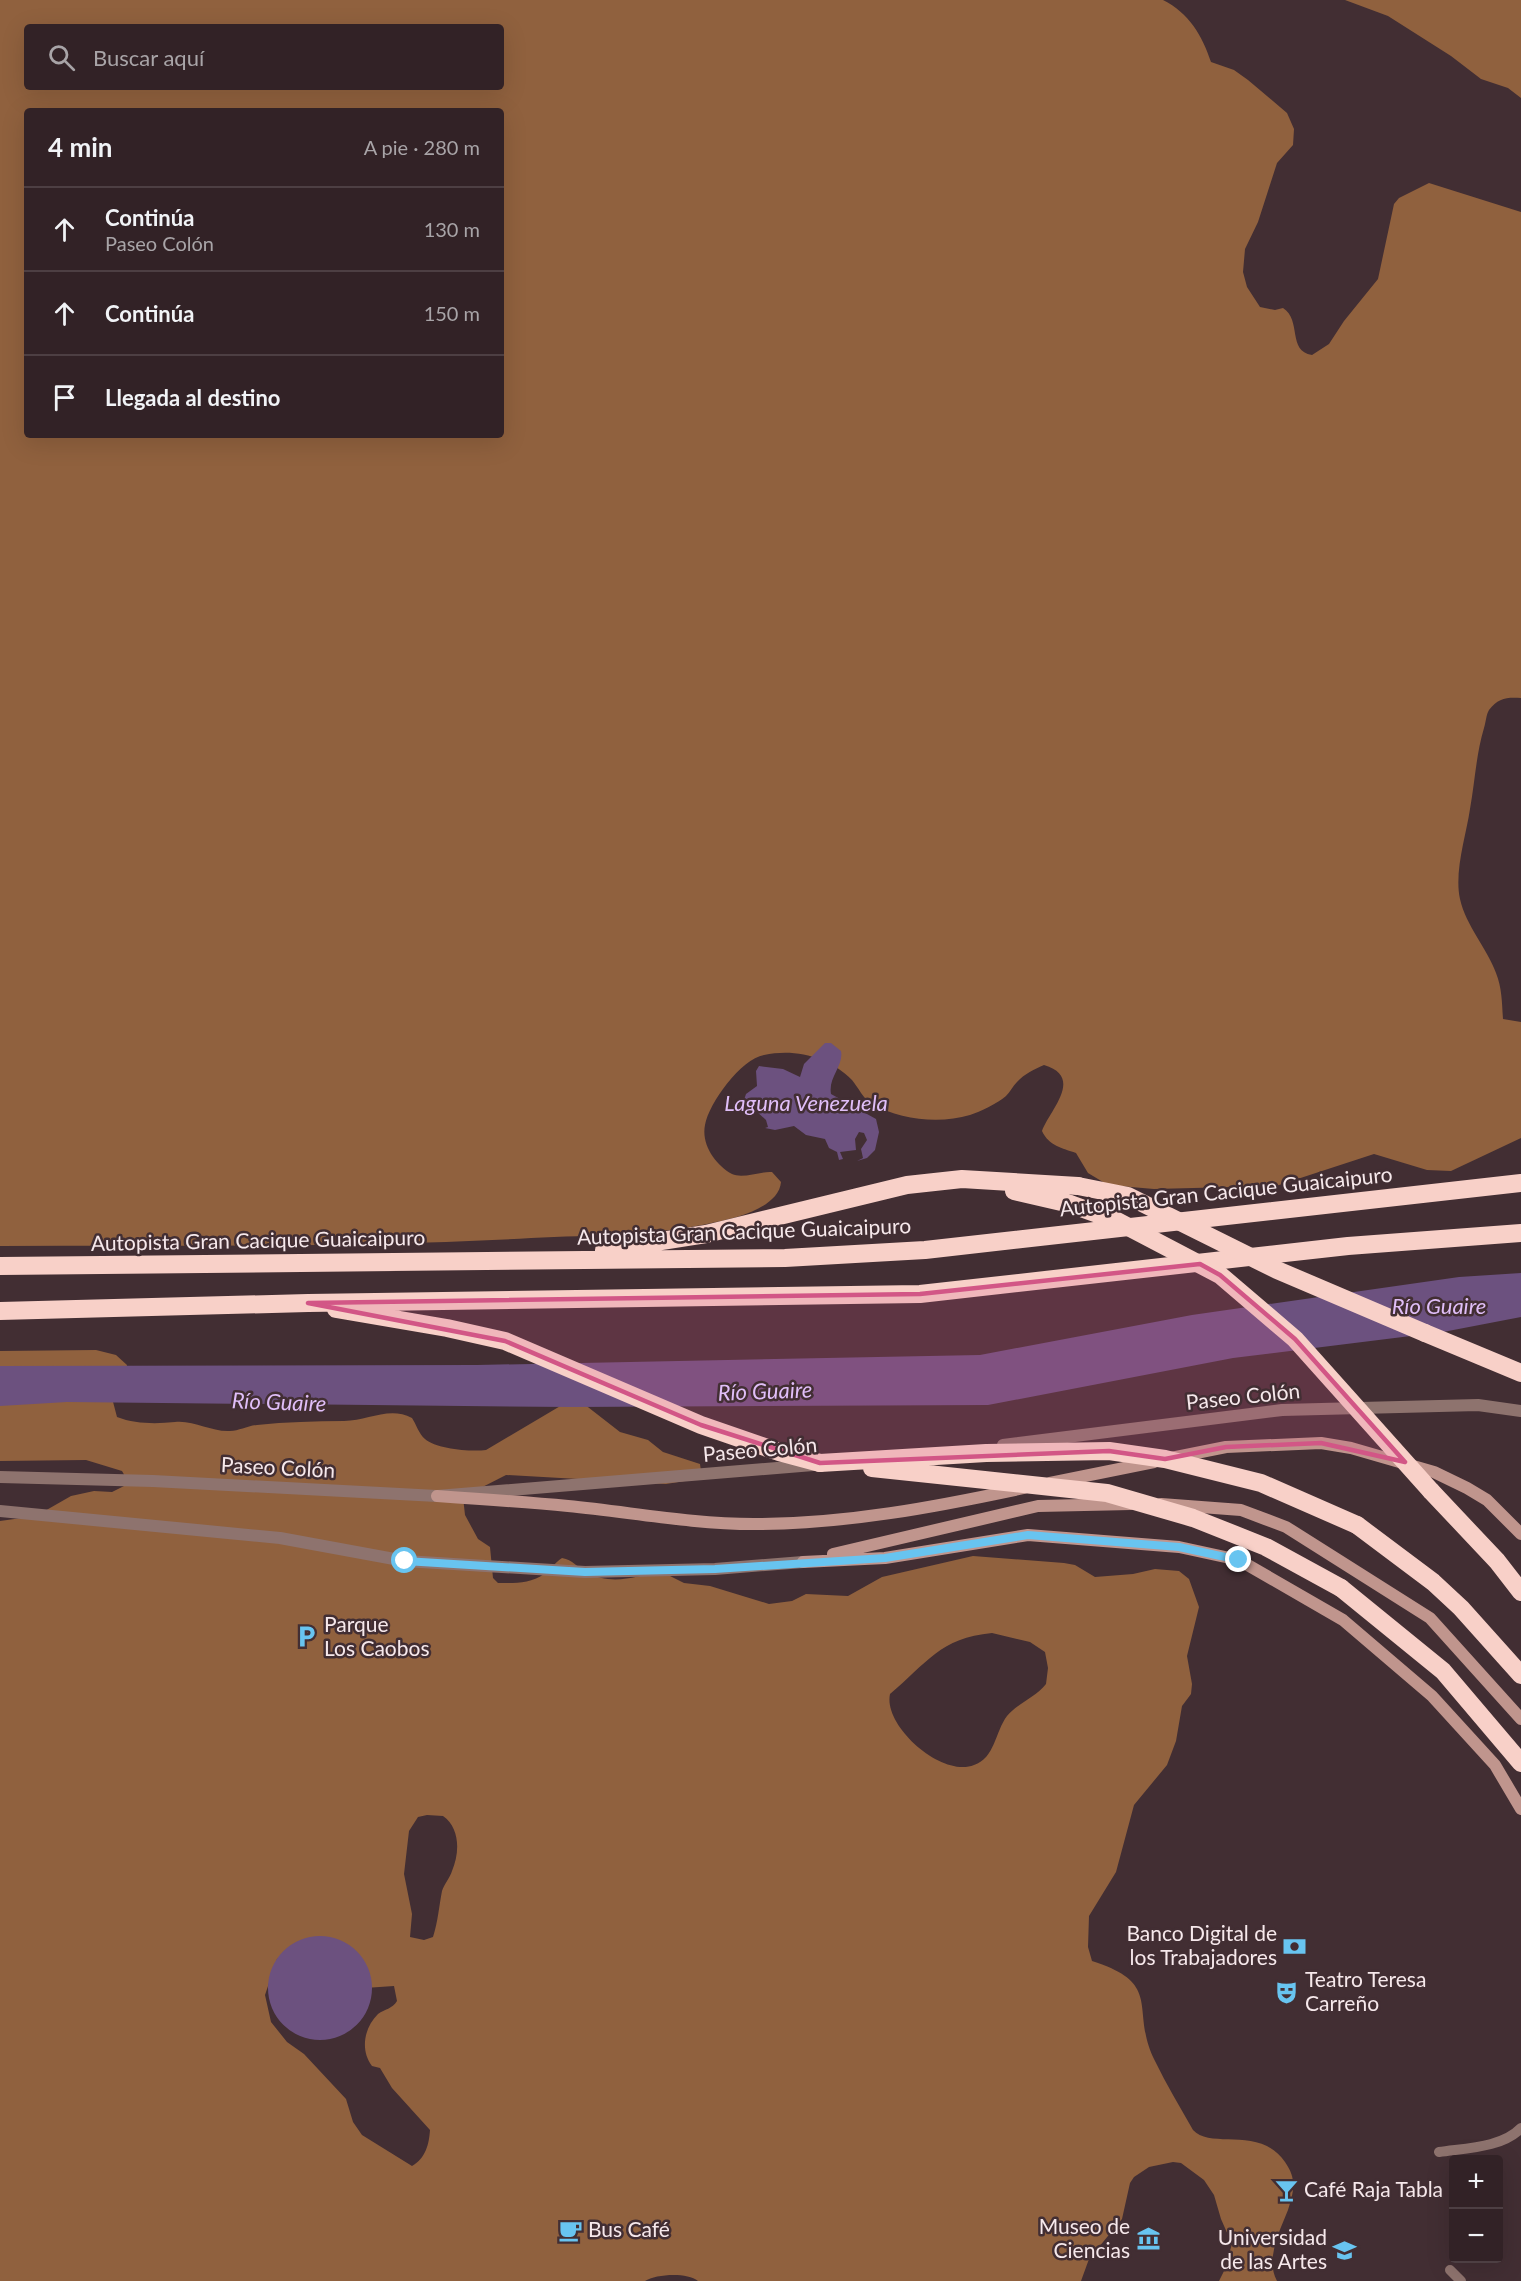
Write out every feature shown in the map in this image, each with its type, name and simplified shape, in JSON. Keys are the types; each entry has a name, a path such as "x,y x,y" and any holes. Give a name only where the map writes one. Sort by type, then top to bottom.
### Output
{"highway":[{"path":"962,1179 1070,1204 1117,1221 1221,1275 1295,1340 1497,1561 1521,1592"},
{"path":"537,1260 706,1234 907,1185 962,1179 1078,1186 1128,1196 1277,1270 1521,1373"},
{"name":"Autopista Gran Cacique Guaicaipuro","path":"0,1266 785,1258 925,1250 1521,1183"},
{"path":"0,1311 308,1303 920,1294 1348,1246 1521,1233"},
{"path":"308,1303 505,1341 701,1425 778,1452 820,1463 1107,1493 1193,1518 1266,1547 1341,1588 1443,1671 1521,1763"},
{"path":"820,1463 986,1453 1110,1451 1165,1459 1261,1483 1357,1525 1433,1582 1461,1608 1521,1675"}],"main road":[{"path":"437,1496 569,1506 680,1520 752,1524 822,1522 930,1508 1226,1447 1321,1443 1383,1455 1434,1472 1487,1500 1521,1534"},
{"path":"803,1562 1038,1506 1182,1504 1240,1510 1286,1527 1430,1618 1521,1719"},
{"path":"803,1562 885,1558 1028,1535 1179,1547 1239,1560 1343,1620 1432,1696 1495,1765 1521,1809"}],"street":[{"name":"Paseo Colón","path":"0,1477 153,1481 437,1496 900,1458 1282,1410 1478,1405 1521,1411"},
{"path":"0,1511 280,1538 405,1561 585,1572 715,1569 803,1562"}],"lane":[{"path":"1439,2152 1488,2145 1515,2135 1521,2128"},
{"path":"1450,2270 1461,2281"}],"highlighted area":[{"path":"1200,1264 1220,1275 1295,1339 1405,1462 1321,1443 1226,1447 1165,1459 1109,1451 820,1463 701,1425 505,1341 308,1303 920,1294"}],"shaded area":[{"path":"0,0 1163,0 1187,18 1199,34 1211,62 1234,70 1248,80 1287,113 1294,129 1293,145 1277,163 1258,222 1245,249 1243,272 1247,287 1260,307 1275,310 1283,308 1289,313 1300,348 1312,355 1329,344 1344,321 1378,279 1394,204 1399,198 1429,183 1521,212 1521,698 1507,698 1499,701 1487,714 1477,758 1458,877 1463,909 1498,979 1503,1019 1521,1022 1521,1138 1451,1171 1427,1170 1374,1154 1276,1186 1154,1189 1108,1185 1088,1173 1076,1153 1052,1143 1042,1131 1057,1104 1063,1086 1062,1078 1056,1070 1044,1065 1023,1077 1006,1096 984,1110 958,1118 933,1120 895,1114 872,1104 852,1080 823,1060 800,1054 776,1053 755,1058 736,1073 713,1105 704,1132 705,1140 715,1160 732,1174 772,1172 781,1182 773,1198 756,1210 693,1227 647,1232 465,1241 266,1245 0,1246"},
{"path":"1345,0 1521,0 1521,98 1508,88 1481,79 1451,56 1388,16"},
{"path":"96,1350 116,1355 127,1365 125,1379 112,1398 117,1417 131,1421 182,1422 230,1431 257,1425 353,1420 395,1413 412,1418 421,1434 430,1442 454,1449 480,1451 486,1450 562,1405 584,1404 620,1432 648,1440 663,1452 700,1464 701,1471 691,1480 666,1484 506,1475 463,1497 465,1515 478,1539 490,1547 493,1578 498,1583 533,1580 562,1558 586,1572 605,1579 623,1579 660,1571 684,1583 710,1586 769,1604 792,1601 806,1594 848,1596 882,1577 973,1556 1064,1563 1075,1565 1095,1577 1133,1574 1155,1569 1179,1571 1189,1579 1199,1607 1187,1656 1192,1684 1191,1694 1182,1706 1176,1741 1167,1765 1134,1805 1116,1872 1089,1916 1088,1947 1092,1961 1115,1970 1129,1979 1137,1989 1148,2043 1155,2061 1193,2130 1201,2136 1211,2138 1263,2144 1275,2151 1289,2168 1293,2180 1293,2191 1273,2255 1277,2281 1219,2281 1232,2244 1214,2195 1204,2180 1181,2163 1173,2162 1149,2167 1134,2177 1130,2183 1122,2219 1089,2259 1081,2281 698,2281 687,2276 672,2275 645,2281 0,2281 0,1521 36,1516 71,1496 94,1491 112,1492 126,1485 126,1478 122,1471 86,1460 0,1461 0,1351","holes":["992,1633 1030,1642 1045,1652 1048,1668 1046,1684 1007,1716 991,1751 981,1762 961,1767 946,1764 932,1757 905,1734 890,1707 890,1694 925,1662 947,1646 959,1640","443,1816 453,1827 457,1841 455,1864 442,1891 433,1937 424,1940 410,1937 412,1914 404,1874 409,1831 418,1817","299,1947 365,1988 394,1986 397,2001 373,2020 367,2032 365,2046 372,2066 380,2068 392,2088 430,2130 426,2150 417,2163 412,2166 362,2135 353,2122 346,2099 304,2054 287,2042 271,2022 265,1995 277,1959"]}],"water":[{"name":"Laguna Venezuela","path":"825,1043 831,1043 841,1051 831,1094 876,1119 879,1132 875,1150 867,1158 857,1161 863,1158 861,1149 867,1140 864,1133 859,1132 855,1139 856,1150 840,1152 843,1159 839,1160 837,1152 829,1148 825,1139 806,1135 794,1126 775,1130 765,1128 768,1127 766,1120 744,1100 746,1094 757,1086 756,1071 759,1066 783,1069 800,1077 804,1064"},
{"name":"Río Guaire","path":"1521,1273 1521,1317 1443,1332 1233,1358 988,1405 571,1407 67,1402 0,1406 0,1366 477,1365 980,1355 1192,1315 1459,1277"},
{"path":"320,1936 340,1940 357,1951 368,1968 372,1988 368,2008 357,2025 340,2036 320,2040 300,2036 283,2025 272,2008 268,1988 272,1968 283,1951 300,1940"}],"place":[{"name":"Parque Los Caobos","path":"306,1637"},
{"name":"Banco Digital de los Trabajadores","path":"1295,1946"},
{"name":"Teatro Teresa Carreño","path":"1287,1992"},
{"name":"Café Raja Tabla","path":"1286,2190"},
{"name":"Bus Café","path":"570,2230"},
{"name":"Museo de Ciencias","path":"1148,2239"},
{"name":"Universidad de las Artes","path":"1345,2250"}],"route":[{"path":"405,1561 585,1572 715,1569 885,1558 1028,1535 1179,1547 1239,1560"}]}
